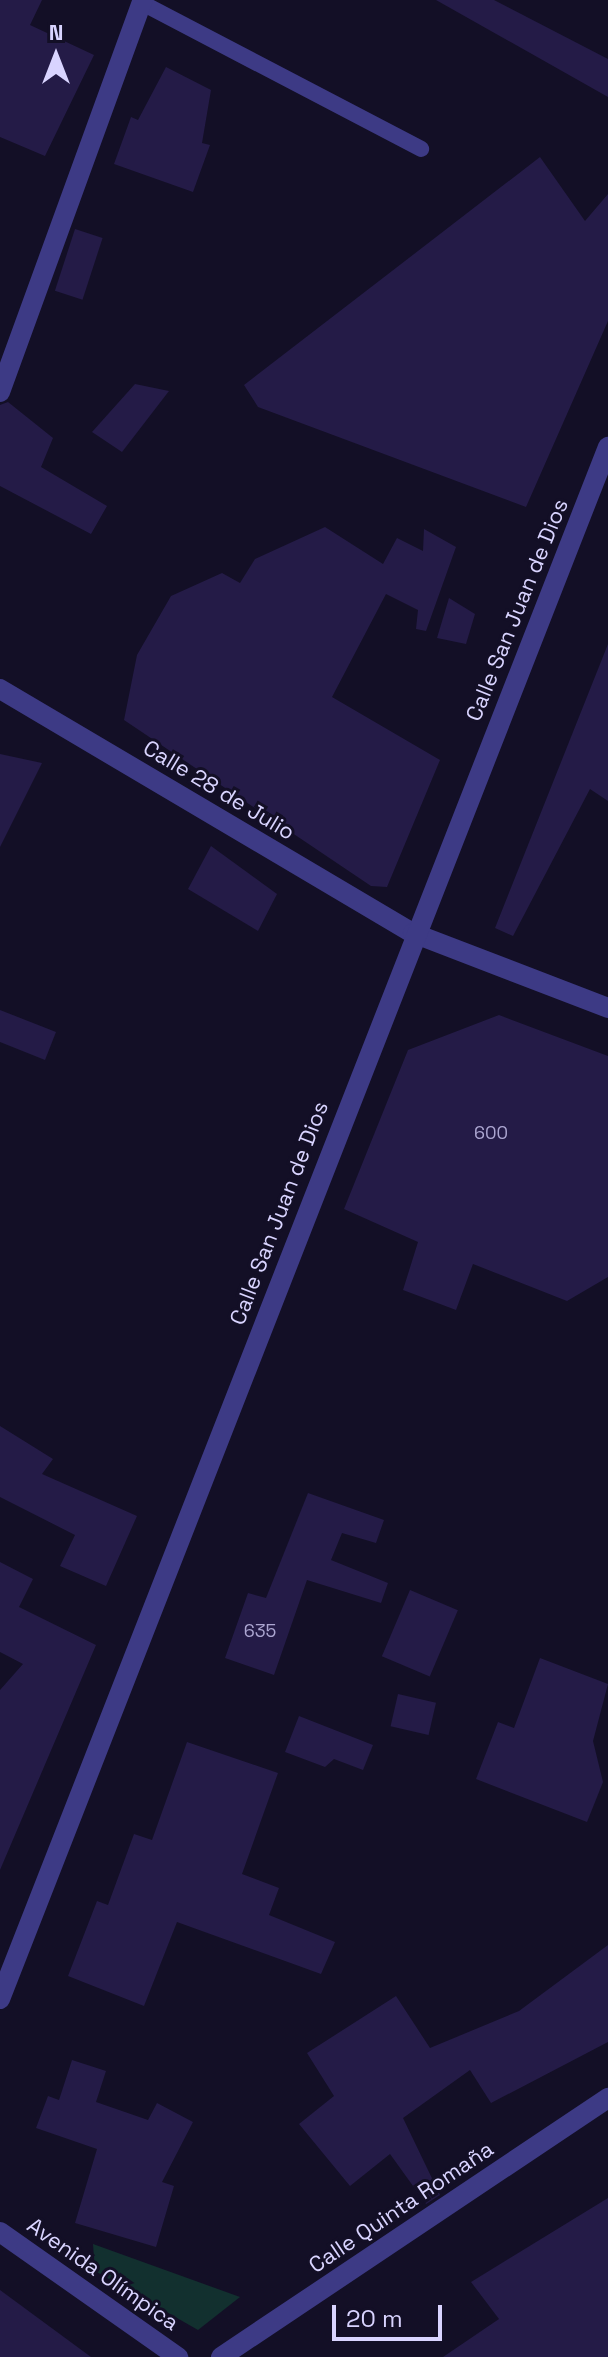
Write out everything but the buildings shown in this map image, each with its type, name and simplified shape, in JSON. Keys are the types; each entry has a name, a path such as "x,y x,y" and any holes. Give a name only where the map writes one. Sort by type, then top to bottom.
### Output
{"street":[{"path":"0,392 143,2"},
{"name":"Calle San Juan de Dios","path":"0,1999 413,933 608,447"},
{"name":"Calle 28 de Julio","path":"0,689 413,933 608,1008"},
{"name":"Calle Quinta Romaña","path":"221,2357 608,2098"},
{"name":"Avenida Olímpica","path":"0,2232 178,2357"}],"lane":[{"path":"143,2 421,149"}],"green space":[{"path":"93,2244 240,2297 198,2330 95,2271"}]}
